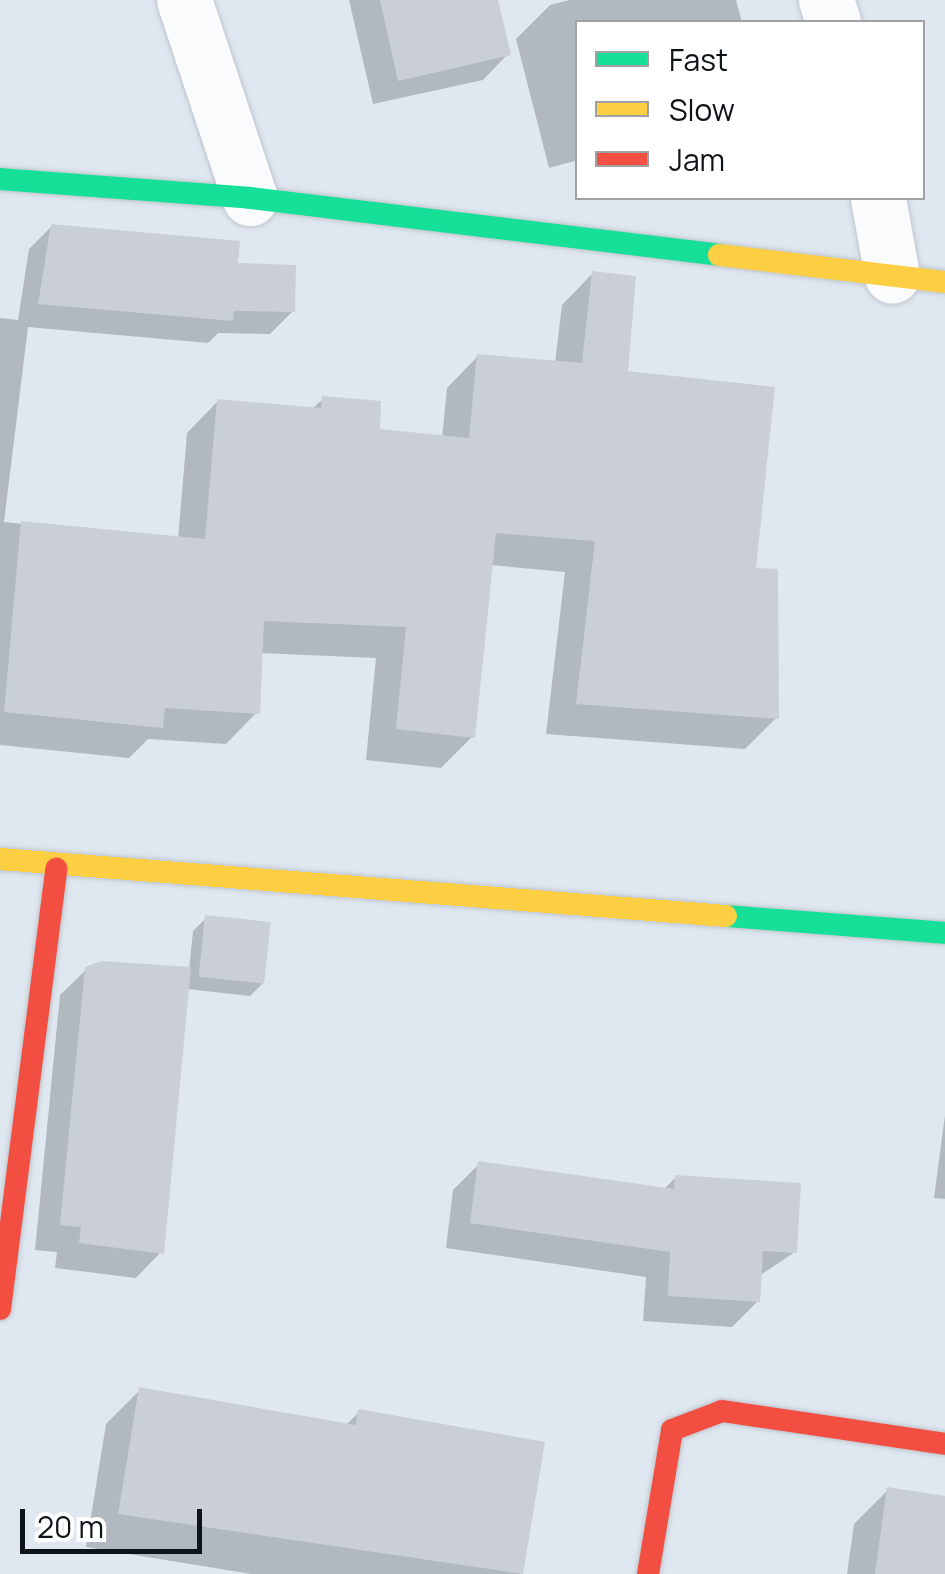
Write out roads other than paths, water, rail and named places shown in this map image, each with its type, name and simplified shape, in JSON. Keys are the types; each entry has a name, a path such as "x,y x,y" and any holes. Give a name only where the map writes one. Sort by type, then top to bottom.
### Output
{"street":[{"path":"184,0 250,198"},
{"path":"0,179 250,198 919,279"},
{"path":"879,200 919,279"},
{"path":"0,859 56,870 945,933"},
{"path":"0,1309 56,870"},
{"path":"648,1574 656,1484 672,1430 722,1412 945,1444"}]}
